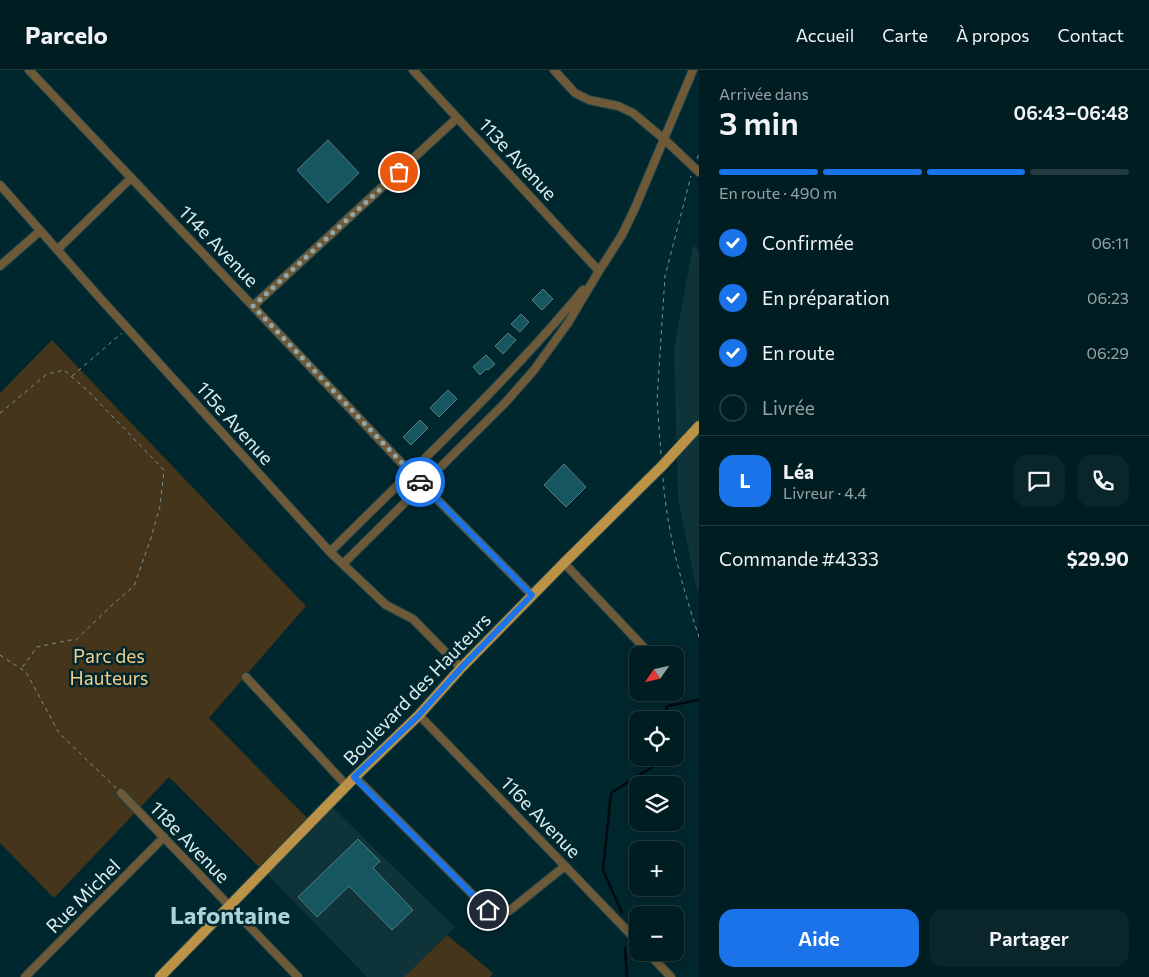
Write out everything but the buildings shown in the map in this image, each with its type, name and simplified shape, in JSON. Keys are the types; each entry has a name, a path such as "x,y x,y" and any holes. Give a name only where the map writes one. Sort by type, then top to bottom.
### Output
{"main road":[{"name":"Boulevard des Hauteurs","path":"160,977 354,777 419,715 461,668 564,562 662,466 699,426"}],"street":[{"name":"114e Avenue","path":"29,70 410,472 532,595"},
{"name":"113e Avenue","path":"413,70 598,271"},
{"path":"554,70 574,93 589,100 618,106 633,114 664,139 696,170"},
{"path":"343,564 494,414 534,370 568,322 622,235 636,208 693,70"},
{"path":"253,306 457,118"},
{"path":"57,250 131,178"},
{"name":"115e Avenue","path":"0,185 127,329 330,552 386,604 412,618 461,668"},
{"path":"0,266 40,231"},
{"path":"330,552 484,400 550,329 598,271"},
{"path":"484,400 494,414"},
{"path":"564,562 643,646"},
{"path":"246,677 346,786"},
{"name":"116e Avenue","path":"419,715 629,933"},
{"path":"354,777 488,910 499,914 509,911 565,866"},
{"name":"118e Avenue","path":"121,793 294,976"},
{"name":"Rue Michel","path":"25,977 164,838"},
{"path":"655,961 670,977"}],"path":[{"path":"661,458 657,400 665,276 699,154"},
{"path":"71,377 127,329"},
{"path":"0,413 47,374 64,370 88,391 164,470 160,506 134,586 76,640 37,647 21,668"},
{"path":"663,474 666,508 674,549 699,638"},
{"path":"0,655 26,672 59,733 121,793"}],"shaded area":[{"path":"693,245 699,251 699,590 697,591 678,498 674,349"},
{"path":"329,804 455,927 404,977 367,977 264,871"}],"green space":[{"name":"Parc des Hauteurs","path":"52,340 306,606 209,718 310,821 262,870 169,777 54,898 0,843 0,393"},
{"path":"447,935 493,973 490,977 404,977"}],"waterway":[{"path":"666,711 667,706 699,700"},
{"path":"622,913 603,870 611,793 654,766"},
{"path":"625,948 627,977"}],"way so far":[{"path":"399,172 253,306 420,482"}],"district":[{"name":"Lafontaine","path":"230,916"}],"route":[{"path":"420,482 532,595 461,668 419,715 354,777 488,910"}]}
